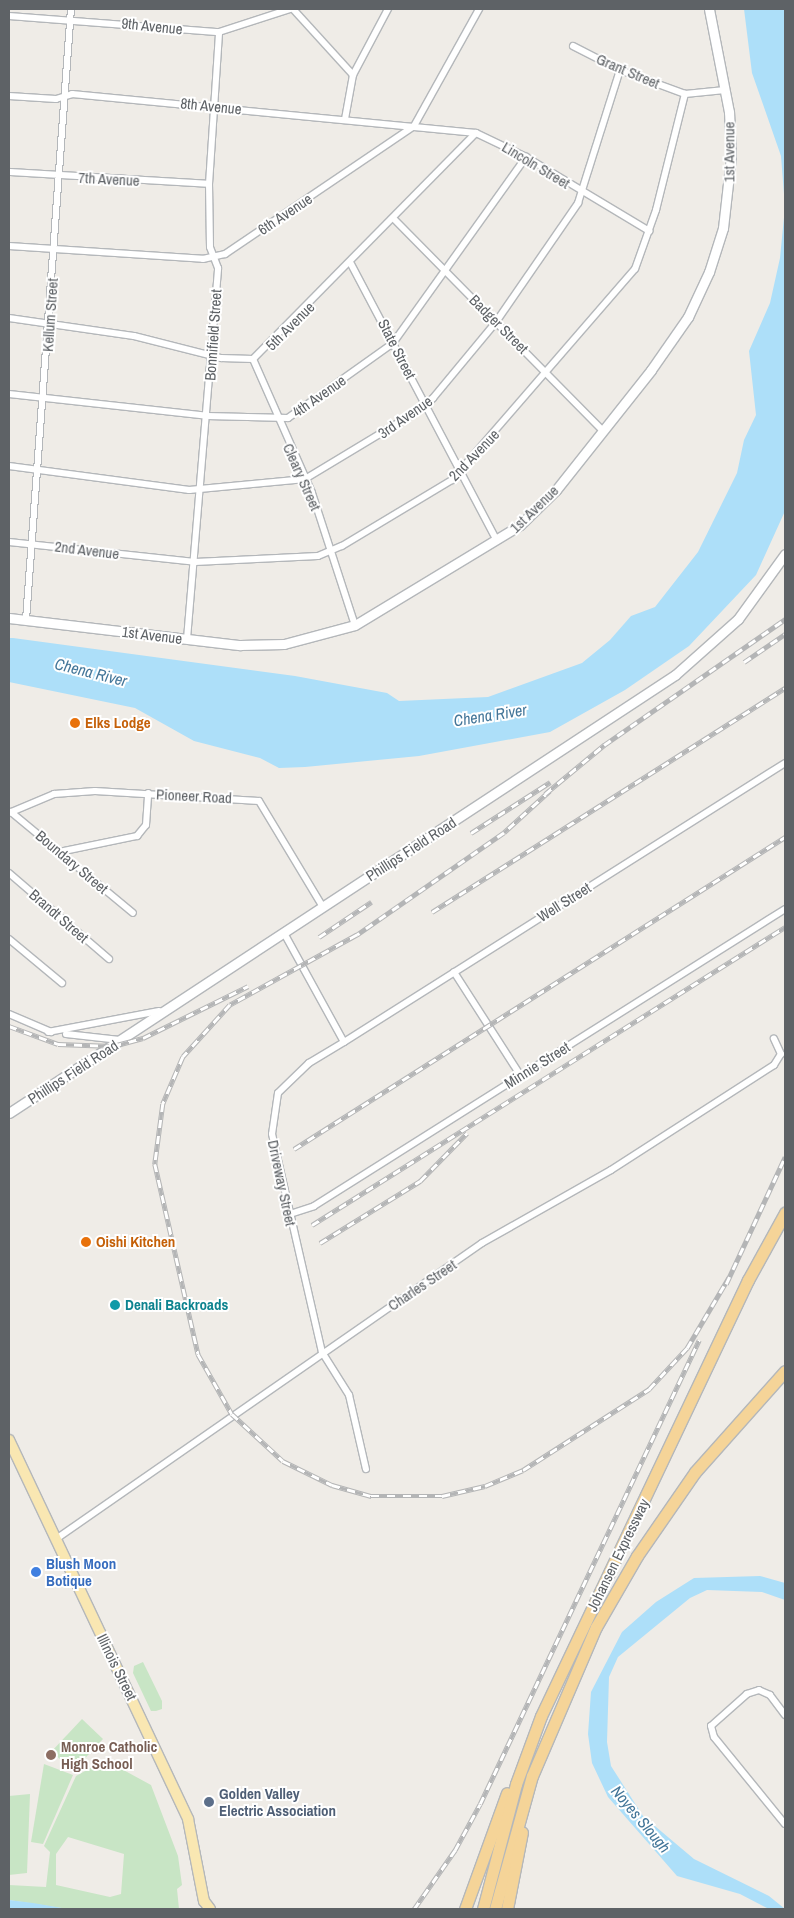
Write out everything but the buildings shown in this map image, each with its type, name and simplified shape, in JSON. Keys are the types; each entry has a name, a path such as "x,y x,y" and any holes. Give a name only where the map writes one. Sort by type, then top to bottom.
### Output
{"highway":[{"name":"Johansen Expressway","path":"483,1909 516,1784 541,1716 752,1271 785,1213"},
{"name":"Johansen Expressway","path":"495,1909 528,1791 563,1697 616,1590 695,1472 785,1371"},
{"path":"465,1909 504,1798 541,1716"},
{"path":"508,1909 528,1791"}],"main road":[{"name":"Illinois Street","path":"9,1440 188,1819 205,1907"}],"street":[{"name":"Kellum Street","path":"26,620 61,177 70,9"},
{"name":"9th Avenue","path":"9,16 70,19 219,32 291,9"},
{"path":"291,9 353,75"},
{"path":"344,118 353,75 388,9"},
{"name":"6th Avenue","path":"215,259 414,126 479,9"},
{"name":"1st Avenue","path":"9,618 187,639 284,644 355,625 497,542 556,490 678,334 714,258 731,178 725,90 710,9"},
{"name":"Bonnifield Street","path":"187,639 211,355 215,259 210,247 209,184 212,106 219,32"},
{"name":"Grant Street","path":"572,46 620,70 685,94"},
{"name":"3rd Avenue","path":"9,466 201,490 305,479 426,405 496,322 583,194 620,70"},
{"path":"685,94 725,90"},
{"name":"8th Avenue","path":"9,96 64,96 72,94 414,126"},
{"name":"2nd Avenue","path":"9,542 195,562 304,558 332,551 461,472 628,280 649,231 685,94"},
{"name":"Lincoln Street","path":"414,126 476,133 526,157 583,194 649,231"},
{"name":"5th Avenue","path":"9,318 50,322 211,355 253,360 351,264 476,133"},
{"name":"4th Avenue","path":"9,394 44,396 207,416 277,421 303,408 393,343 526,157"},
{"name":"7th Avenue","path":"9,172 61,177 209,184"},
{"name":"Badger Street","path":"394,219 547,372 603,431"},
{"path":"9,246 215,259"},
{"name":"State Street","path":"351,264 497,542"},
{"name":"Cleary Street","path":"253,360 277,421 305,479 332,551 355,625"},
{"name":"Phillips Field Road","path":"9,1113 323,908 688,665 742,614 785,554"},
{"name":"Well Street","path":"344,1042 785,763"},
{"path":"59,852 137,836 146,825 148,793"},
{"name":"Pioneer Road","path":"10,812 54,794 148,793 259,800 323,908"},
{"name":"Boundary Street","path":"10,812 133,913"},
{"name":"Brandt Street","path":"9,873 109,959"},
{"name":"Minnie Street","path":"287,1215 314,1206 785,909"},
{"path":"284,933 344,1042"},
{"path":"9,939 62,983"},
{"path":"454,972 520,1076"},
{"path":"48,1032 84,1028 172,1006"},
{"path":"9,1014 48,1032 122,1040"},
{"name":"Charles Street","path":"56,1539 322,1352 482,1243 611,1170 774,1065 782,1054 774,1039"},
{"name":"Driveway Street","path":"344,1042 309,1063 278,1093 272,1134 287,1215 322,1352 350,1395 366,1469"},
{"path":"785,1715 770,1695 759,1690 747,1694 715,1718 711,1726 714,1736 785,1824"}],"green space":[{"path":"143,1662 162,1701 162,1709 156,1711 151,1711 133,1673 134,1666"},
{"path":"82,1719 103,1739 74,1770 51,1752"},
{"path":"105,1760 151,1785 178,1856 182,1885 177,1889 179,1909 68,1909 9,1900 9,1885 46,1887 50,1852 44,1846 76,1776","holes":["68,1837 124,1854 121,1894 110,1897 56,1885 56,1854"]},
{"path":"44,1764 73,1775 43,1844 31,1842"},
{"path":"30,1794 27,1873 9,1875 9,1796"}],"water":[{"path":"744,9 785,9 785,207 781,156 752,73"},
{"name":"Chena River","path":"785,207 785,511 756,575 689,646 625,690 550,732 419,756 279,768 260,758 194,741 135,708 9,682 9,638 295,676 387,693 399,701 488,697 582,663 610,640 631,616 655,607 698,552 737,473 744,440 756,415 749,351 770,303 780,258"},
{"name":"Noyes Slough","path":"760,1576 785,1583 785,1600 762,1592 707,1590 690,1598 618,1657 609,1677 607,1742 611,1766 643,1816 694,1859 769,1896 785,1909 769,1909 740,1894 677,1876 608,1797 592,1763 588,1734 591,1692 622,1632 656,1602 694,1578"},
{"path":"9,1900 33,1903 68,1909 9,1909"}],"railway":[{"path":"545,794 604,745 785,619"},
{"path":"744,662 785,634"},
{"path":"432,912 785,688"},
{"path":"471,833 550,782"},
{"path":"550,791 504,833 357,935 230,1005 183,1057 163,1104 155,1164 198,1354 232,1414 283,1461 332,1485 371,1496 442,1496 485,1486 523,1470 649,1389 687,1348 729,1277"},
{"path":"294,1149 785,837"},
{"path":"319,937 371,902"},
{"path":"312,1225 785,927"},
{"path":"9,1026 58,1044 113,1046 143,1038 248,986"},
{"path":"320,1243 420,1181 467,1133"},
{"path":"726,1284 785,1157"},
{"path":"414,1909 455,1850 480,1804 699,1340"}],"place":[{"name":"Elks Lodge","path":"75,723"},
{"name":"Oishi Kitchen","path":"86,1242"},
{"name":"Denali Backroads","path":"115,1305"},
{"name":"Blush Moon Botique","path":"36,1572"},
{"name":"Monroe Catholic High School","path":"51,1755"},
{"name":"Golden Valley Electric Association","path":"209,1802"}]}
